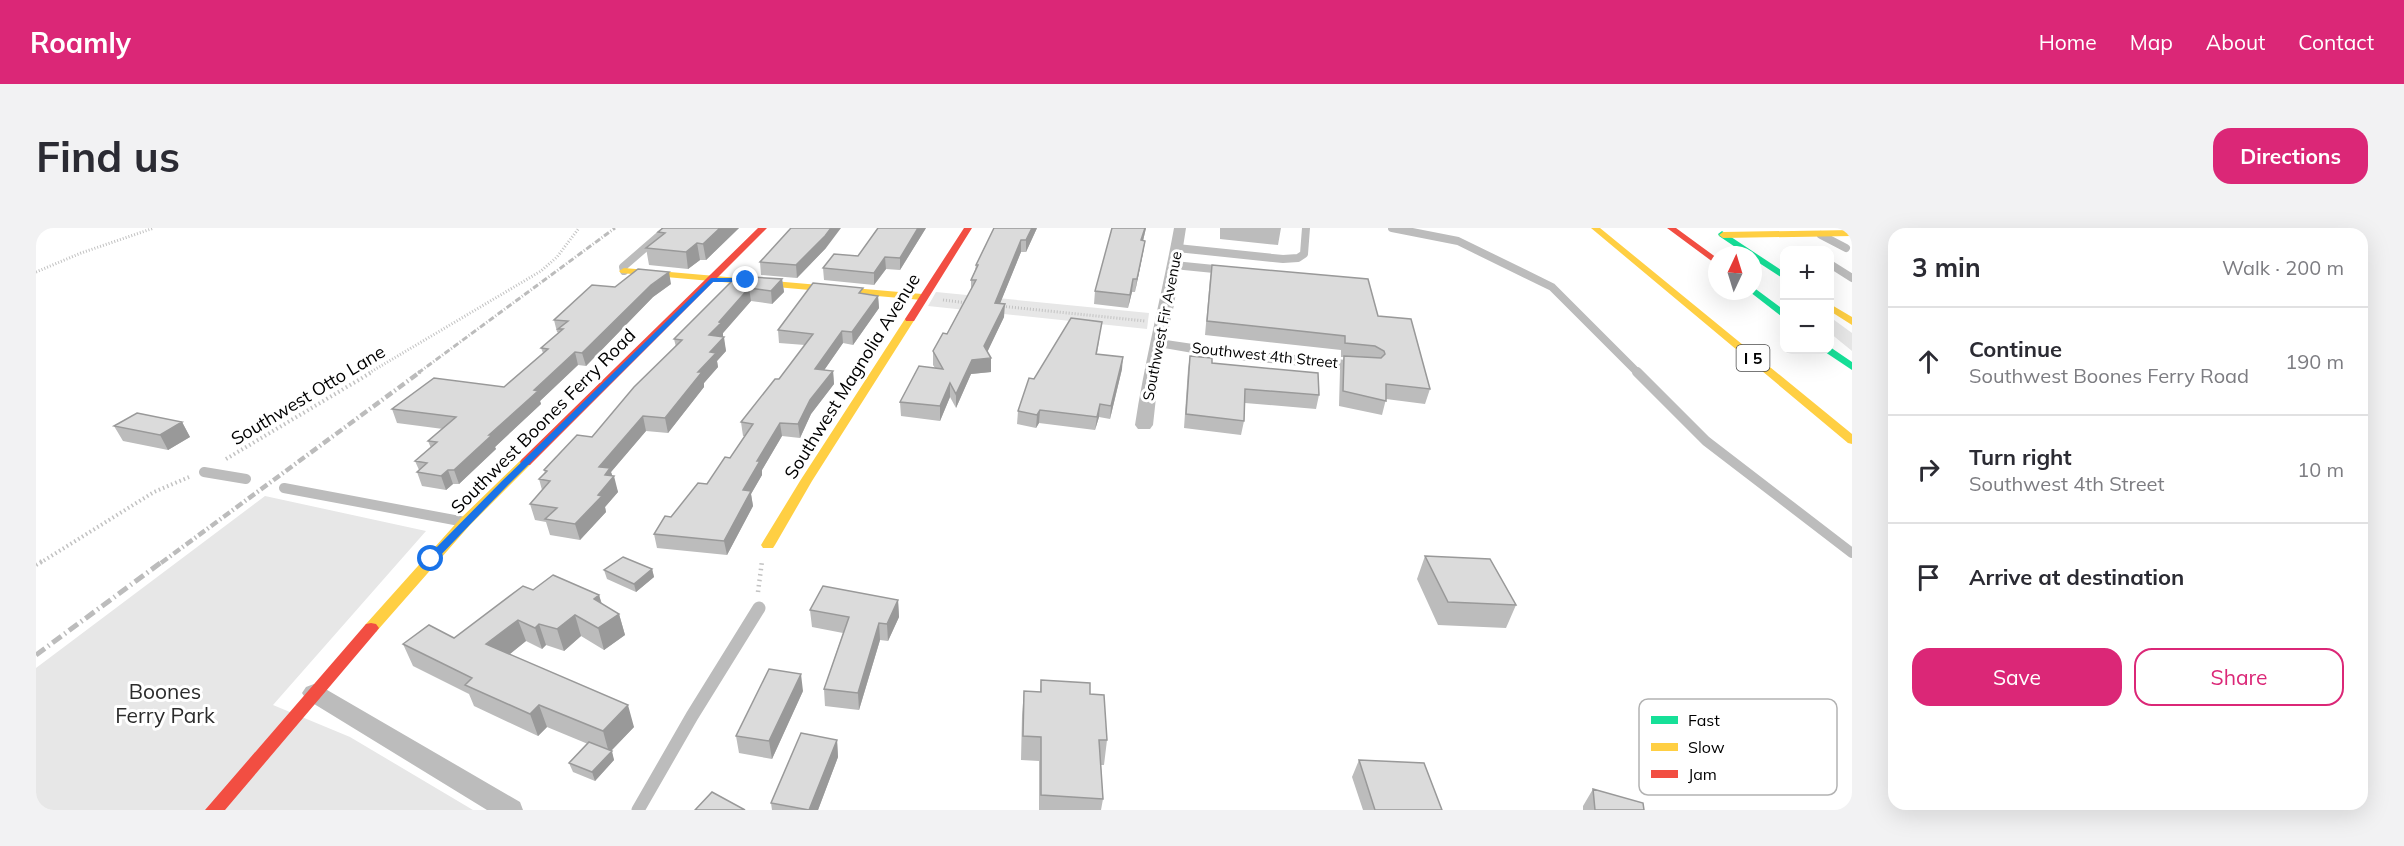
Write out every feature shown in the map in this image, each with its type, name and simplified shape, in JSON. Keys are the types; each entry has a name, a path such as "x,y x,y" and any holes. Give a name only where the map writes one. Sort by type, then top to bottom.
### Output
{"main road":[{"name":"Southwest Boones Ferry Road","path":"214,810 465,522 763,228"},
{"name":"Southwest Magnolia Avenue","path":"768,545 922,297 968,228"},
{"name":"I 5","path":"1582,228 1653,276"},
{"name":"I 5","path":"1595,228 1852,440"},
{"path":"1671,228 1708,255"},
{"path":"1718,231 1821,235 1852,233"},
{"path":"1718,231 1780,273"},
{"path":"624,271 922,297"},
{"path":"1762,297 1780,310"},
{"path":"1834,310 1852,322"},
{"path":"1834,354 1852,367"}],"street":[{"name":"Southwest Fir Avenue","path":"1144,425 1151,370 1159,343 1180,228"},
{"name":"Southwest 4th Street","path":"1159,343 1227,354 1371,367"},
{"path":"314,693 510,810"}],"lane":[{"path":"624,271 623,267 668,228"},
{"path":"1177,248 1283,259 1298,258 1304,254 1306,249 1306,228"},
{"path":"1392,228 1458,241 1552,287 1706,441 1852,553"},
{"path":"1821,235 1849,248"},
{"path":"1834,250 1849,248"},
{"path":"1174,266 1232,271"},
{"path":"1834,266 1852,269"},
{"path":"1834,267 1852,278"},
{"path":"204,472 246,479"},
{"path":"284,488 465,522"},
{"path":"638,810 698,706 759,608"}],"path":[{"path":"36,272 81,253 154,228"},
{"name":"Southwest Otto Lane","path":"36,565 165,486 204,472 541,271 557,257 579,228"},
{"path":"922,297 972,303"},
{"path":"992,305 1163,322"},
{"path":"759,608 760,568 768,545"}],"green space":[{"path":"936,292 1149,313 1147,329 928,306"},
{"path":"1834,320 1852,333 1852,351 1834,336"},
{"name":"Boones Ferry Park","path":"265,496 426,531 273,705 350,737 473,810 36,810 36,668"}],"building":[{"path":"663,228 720,228 703,244 697,243 686,252 646,248 665,233 658,232"},
{"path":"791,228 831,228 796,265 760,262"},
{"path":"878,228 918,228 900,258 885,257 874,273 823,268 834,254 858,256"},
{"path":"994,228 1032,228 1026,240 1021,240 995,303 1005,304 984,346 991,358 972,360 956,394 950,383 940,406 900,402 919,366 943,369 933,351 943,333 947,334 976,280 971,280"},
{"path":"1112,228 1145,228 1141,240 1145,241 1137,279 1133,279 1130,295 1095,291"},
{"path":"1212,265 1368,279 1378,316 1411,319 1430,389 1386,384 1386,401 1343,391 1344,356 1381,358 1385,354 1384,351 1375,346 1345,343 1345,336 1207,321"},
{"path":"638,269 669,272 651,285 582,353 575,352 534,390 538,391 454,470 448,470 441,476 417,472 427,463 415,461 437,442 428,441 456,417 392,409 434,378 504,387 548,349 541,348 563,329 558,329 568,321 554,320 592,285 615,287"},
{"path":"737,276 782,279 771,291 749,288 719,322 721,323 709,335 724,337 710,352 716,353 698,372 702,372 665,418 643,416 599,467 610,468 605,475 614,476 598,495 602,496 575,524 545,519 557,508 530,504 550,481 539,479 547,471 544,470 577,435 592,437 634,387 682,340 674,339"},
{"path":"813,283 863,288 859,293 878,296 852,332 842,331 815,369 833,371 810,400 798,424 780,423 743,490 751,491 724,541 654,534 665,516 671,517 698,483 707,484 725,457 730,458 753,424 741,422 775,379 779,379 813,334 778,330"},
{"path":"1071,318 1102,322 1096,354 1123,357 1111,406 1100,404 1097,417 1040,410 1037,415 1018,411 1029,378 1034,379"},
{"path":"1190,356 1212,358 1212,363 1318,373 1319,395 1245,389 1244,421 1186,414"},
{"path":"137,413 182,422 160,435 114,426"},
{"path":"1425,556 1490,559 1516,605 1448,602"},
{"path":"623,557 652,569 634,584 604,570"},
{"path":"553,575 599,595 594,599 619,614 598,628 575,615 557,629 539,624 535,628 518,620 486,644 628,705 603,731 539,705 530,714 465,685 472,678 403,644 429,625 454,638 523,586 533,590"},
{"path":"823,586 898,600 887,624 879,623 858,693 824,689 849,617 810,610"},
{"path":"769,669 801,674 769,741 736,736"},
{"path":"1041,680 1090,683 1090,694 1104,695 1107,740 1099,740 1103,799 1041,795 1041,737 1023,736 1024,691 1041,692"},
{"path":"801,733 837,740 809,810 771,803"},
{"path":"589,742 612,751 592,772 569,763"},
{"path":"1359,760 1424,763 1442,810 1375,810"},
{"path":"1593,789 1643,803 1644,810 1595,810"},
{"path":"712,792 745,810 695,810"}],"railway":[{"path":"418,373 615,228"},
{"path":"161,563 420,372"},
{"path":"36,655 163,561"}],"traffic: fast":[{"path":"1722,234 1780,273"},
{"path":"1762,297 1780,311"},
{"path":"1834,354 1852,367"}],"traffic: slow":[{"path":"1595,228 1852,440"},
{"path":"1723,235 1852,233"},
{"path":"624,271 922,297"},
{"path":"1834,310 1852,322"},
{"path":"768,545 806,481 910,319"},
{"path":"371,628 465,522 526,462"}],"traffic: jam":[{"path":"526,462 763,228"},
{"path":"910,319 968,228"},
{"path":"1671,228 1708,255"},
{"path":"214,810 371,628"}],"route":[{"path":"431,559 465,522 711,280 746,280"}]}
